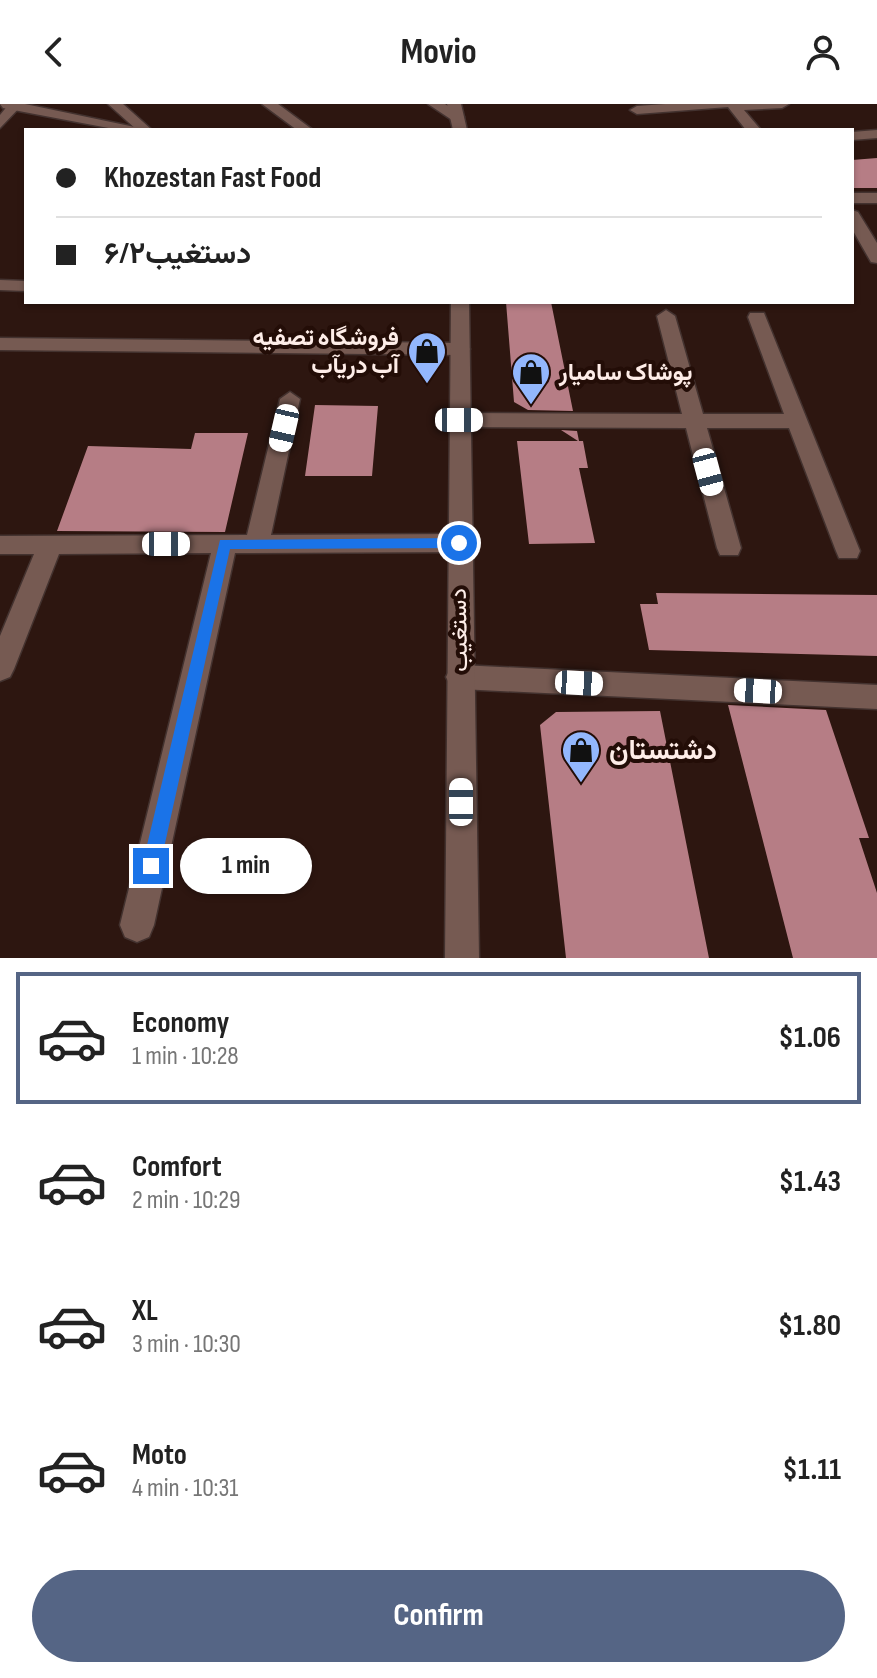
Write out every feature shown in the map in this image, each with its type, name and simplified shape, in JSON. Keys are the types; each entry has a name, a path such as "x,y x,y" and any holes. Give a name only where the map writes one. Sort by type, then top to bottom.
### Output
{"street":[{"path":"115,104 142,128"},
{"path":"269,104 303,128"},
{"path":"435,104 457,117"},
{"path":"637,110 782,104"},
{"path":"0,124 9,105 120,128"},
{"path":"731,105 752,128"},
{"path":"854,136 876,134"},
{"path":"854,198 877,198"},
{"path":"854,218 877,258"},
{"path":"0,285 24,284"},
{"name":"دستغیب","path":"460,304 462,958"},
{"path":"666,316 729,548"},
{"path":"757,317 848,551"},
{"path":"0,344 460,349"},
{"path":"257,544 290,399"},
{"path":"459,420 797,421"},
{"path":"0,545 459,543"},
{"path":"137,925 225,544"},
{"path":"0,669 50,545"},
{"path":"460,677 877,697"}],"building":[{"path":"877,158 877,188 854,188 854,160"},
{"path":"506,304 551,304 573,411 528,410 514,402"},
{"path":"315,405 378,406 372,476 305,476"},
{"path":"561,430 577,431 579,441 583,441 588,468 579,468 595,543 529,544 517,441 578,441"},
{"path":"195,433 248,433 225,532 57,531 88,446 191,449"},
{"path":"656,593 877,595 877,656 649,650 640,604 658,604"},
{"path":"728,705 826,710 869,838 859,838 877,893 877,958 793,958"},
{"path":"660,711 709,958 566,958 540,725 556,712"}],"place":[{"name":"فروشگاه تصفیه آب دریآب","path":"427,385"},
{"name":"پوشاک سامیار","path":"531,406"},
{"name":"دشتستان","path":"581,784"}],"route":[{"path":"151,866 225,544 459,543"}]}
